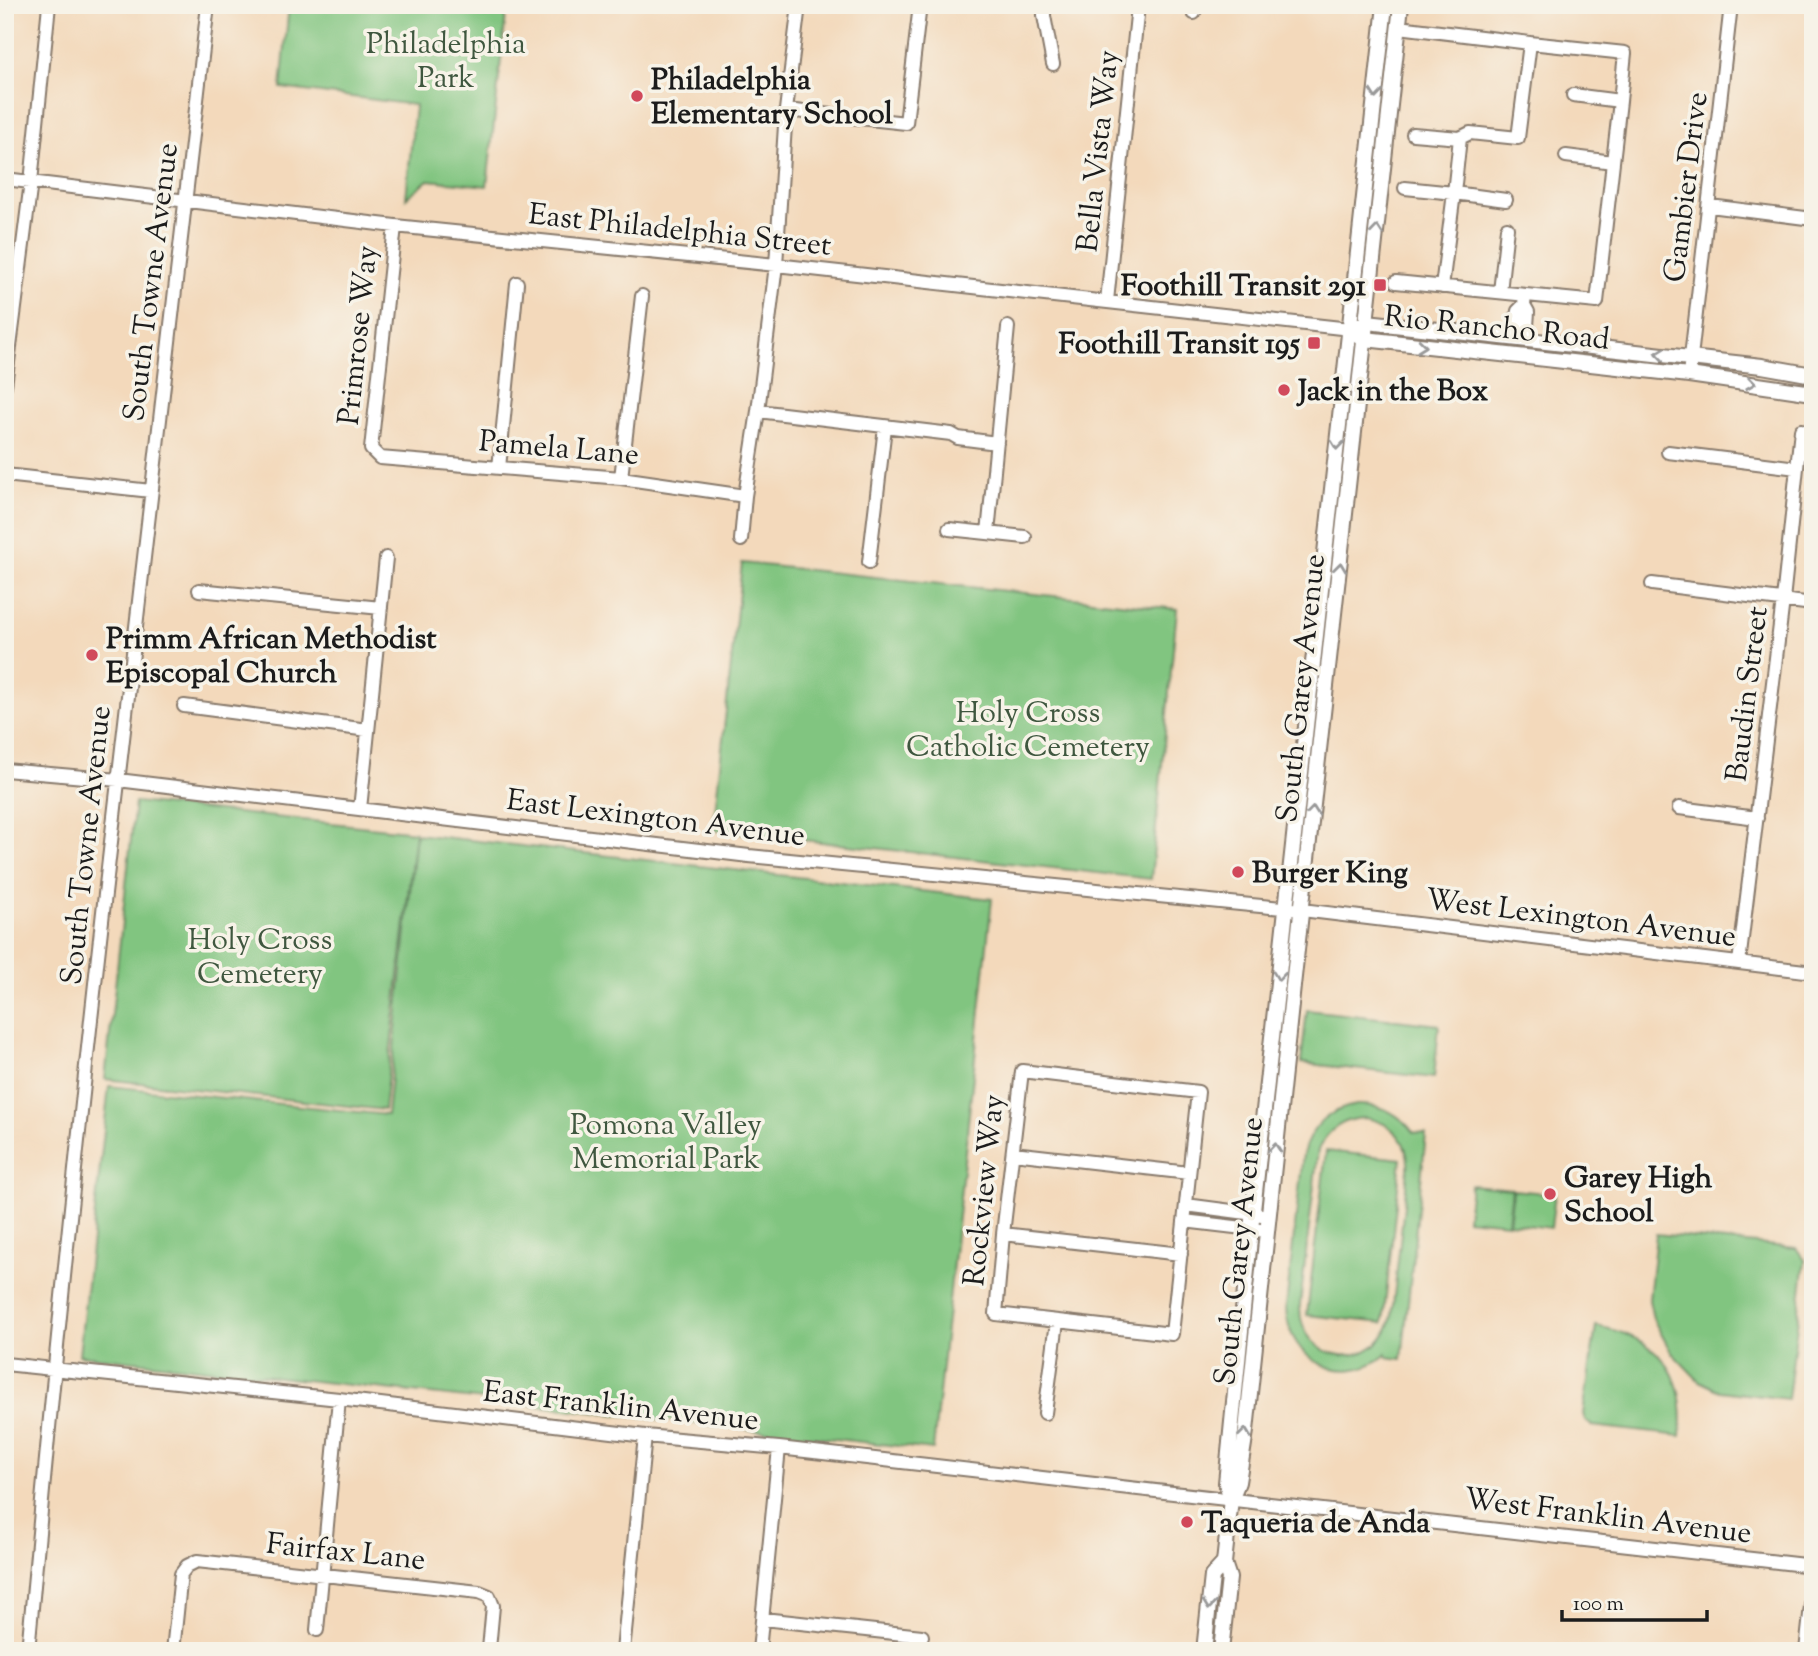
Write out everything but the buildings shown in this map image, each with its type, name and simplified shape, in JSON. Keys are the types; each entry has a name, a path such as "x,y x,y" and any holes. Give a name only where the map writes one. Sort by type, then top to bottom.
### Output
{"main road":[{"name":"South Garey Avenue","path":"1231,1499 1226,1483 1252,1221 1387,5"},
{"path":"1387,5 1399,27"},
{"name":"South Garey Avenue","path":"1221,1651 1229,1578 1224,1563 1231,1499 1238,1482 1244,1442 1401,5"},
{"path":"1383,26 1393,38 1396,53"},
{"name":"Rio Rancho Road","path":"1350,329 1367,323 1508,337 1762,366 1813,375"},
{"name":"Rio Rancho Road","path":"1350,329 1365,339 1689,374 1813,393"},
{"path":"1513,356 1525,347 1548,349 1564,343"},
{"path":"1626,368 1628,350"},
{"path":"1327,537 1343,539"},
{"name":"South Garey Avenue","path":"1204,1651 1212,1576 1224,1563"}],"street":[{"path":"5,386 31,182 49,5"},
{"name":"South Towne Avenue","path":"28,1651 54,1369 118,780 208,5"},
{"path":"741,541 775,265 786,110 799,5"},
{"path":"786,110 906,123 920,5"},
{"path":"1044,5 1053,64"},
{"name":"Gambier Drive","path":"1689,374 1731,5"},
{"name":"Bella Vista Way","path":"1107,301 1138,6"},
{"path":"1396,282 1500,292 1524,300 1597,302 1625,53 1399,27"},
{"path":"1413,134 1460,138 1469,134 1518,138 1530,43"},
{"path":"1573,95 1620,101"},
{"path":"1442,287 1460,138"},
{"path":"1566,156 1613,162"},
{"name":"East Philadelphia Street","path":"5,179 395,226 1350,329"},
{"path":"1405,188 1506,200"},
{"path":"1710,206 1813,219"},
{"name":"Primrose Way","path":"371,449 395,226"},
{"path":"1500,292 1507,228"},
{"path":"499,468 517,283"},
{"path":"621,478 642,296"},
{"path":"1508,337 1516,325 1518,311 1524,300"},
{"path":"1524,300 1528,312 1527,326 1532,340"},
{"path":"988,533 1008,327"},
{"path":"758,411 951,434 957,430 997,439"},
{"path":"869,562 885,427"},
{"name":"Baudin Street","path":"1739,963 1801,430"},
{"name":"Pamela Lane","path":"371,449 380,458 621,478 745,496"},
{"path":"1668,452 1797,468"},
{"path":"5,475 151,491"},
{"path":"949,529 1026,537"},
{"path":"360,809 386,558"},
{"path":"1652,584 1813,604"},
{"path":"199,590 381,608"},
{"path":"184,706 368,730"},
{"name":"East Lexington Avenue","path":"5,770 118,780 749,856 1302,910"},
{"path":"1679,807 1757,818"},
{"name":"West Lexington Avenue","path":"1302,910 1813,972"},
{"name":"Rockview Way","path":"1057,1322 996,1314 1022,1071 1198,1092 1189,1172"},
{"path":"1013,1153 1189,1172 1172,1334 1057,1322 1045,1413"},
{"path":"1186,1205 1268,1223"},
{"path":"1184,1221 1252,1221"},
{"path":"1003,1234 1181,1254"},
{"name":"East Franklin Avenue","path":"5,1364 1231,1499"},
{"path":"317,1630 339,1399"},
{"path":"623,1651 645,1436"},
{"path":"759,1651 779,1448"},
{"name":"West Franklin Avenue","path":"1231,1499 1813,1566"},
{"name":"Fairfax Lane","path":"173,1651 181,1574 187,1566 197,1561 478,1592 489,1596 493,1606 489,1649"},
{"path":"1806,1651 1813,1587"},
{"path":"763,1619 922,1636"}],"green space":[{"name":"Philadelphia Park","path":"289,5 507,5 487,186 428,180 406,198 415,105 281,88"},
{"name":"Holy Cross Catholic Cemetery","path":"742,563 1177,609 1151,879 713,830"},
{"name":"Holy Cross Cemetery","path":"135,802 415,832 384,1110 105,1079"},
{"name":"Pomona Valley Memorial Park","path":"416,834 992,899 933,1450 79,1355 109,1086 387,1115"},
{"path":"1307,1010 1439,1025 1434,1078 1301,1063"},
{"path":"1366,1105 1382,1108 1402,1120 1413,1132 1426,1134 1402,1359 1387,1357 1387,1354 1371,1364 1354,1369 1337,1369 1321,1364 1307,1355 1296,1342 1289,1326 1286,1307 1306,1144 1322,1121 1347,1107","holes":["1365,1118 1375,1120 1397,1135 1408,1159 1392,1315 1385,1334 1372,1347 1357,1354 1341,1355 1325,1350 1312,1340 1303,1325 1300,1305 1318,1150 1331,1131 1343,1123"]},
{"path":"1326,1151 1401,1159 1383,1323 1307,1315"},
{"path":"1471,1185 1512,1189 1508,1223 1467,1219"},
{"path":"1513,1190 1555,1194 1551,1228 1509,1223"},
{"path":"1656,1234 1796,1248 1805,1260 1788,1399 1720,1391 1699,1381 1671,1352 1653,1319 1649,1300"},
{"path":"1596,1326 1637,1339 1664,1361 1679,1393 1681,1436 1592,1426 1585,1420 1583,1414"}],"place":[{"name":"Philadelphia Elementary School","path":"637,96"},
{"name":"Foothill Transit 291","path":"1380,285"},
{"name":"Foothill Transit 195","path":"1314,343"},
{"name":"Jack in the Box","path":"1284,390"},
{"name":"Primm African Methodist Episcopal Church","path":"92,655"},
{"name":"Burger King","path":"1238,872"},
{"name":"Garey High School","path":"1550,1194"},
{"name":"Taqueria de Anda","path":"1187,1522"}]}
